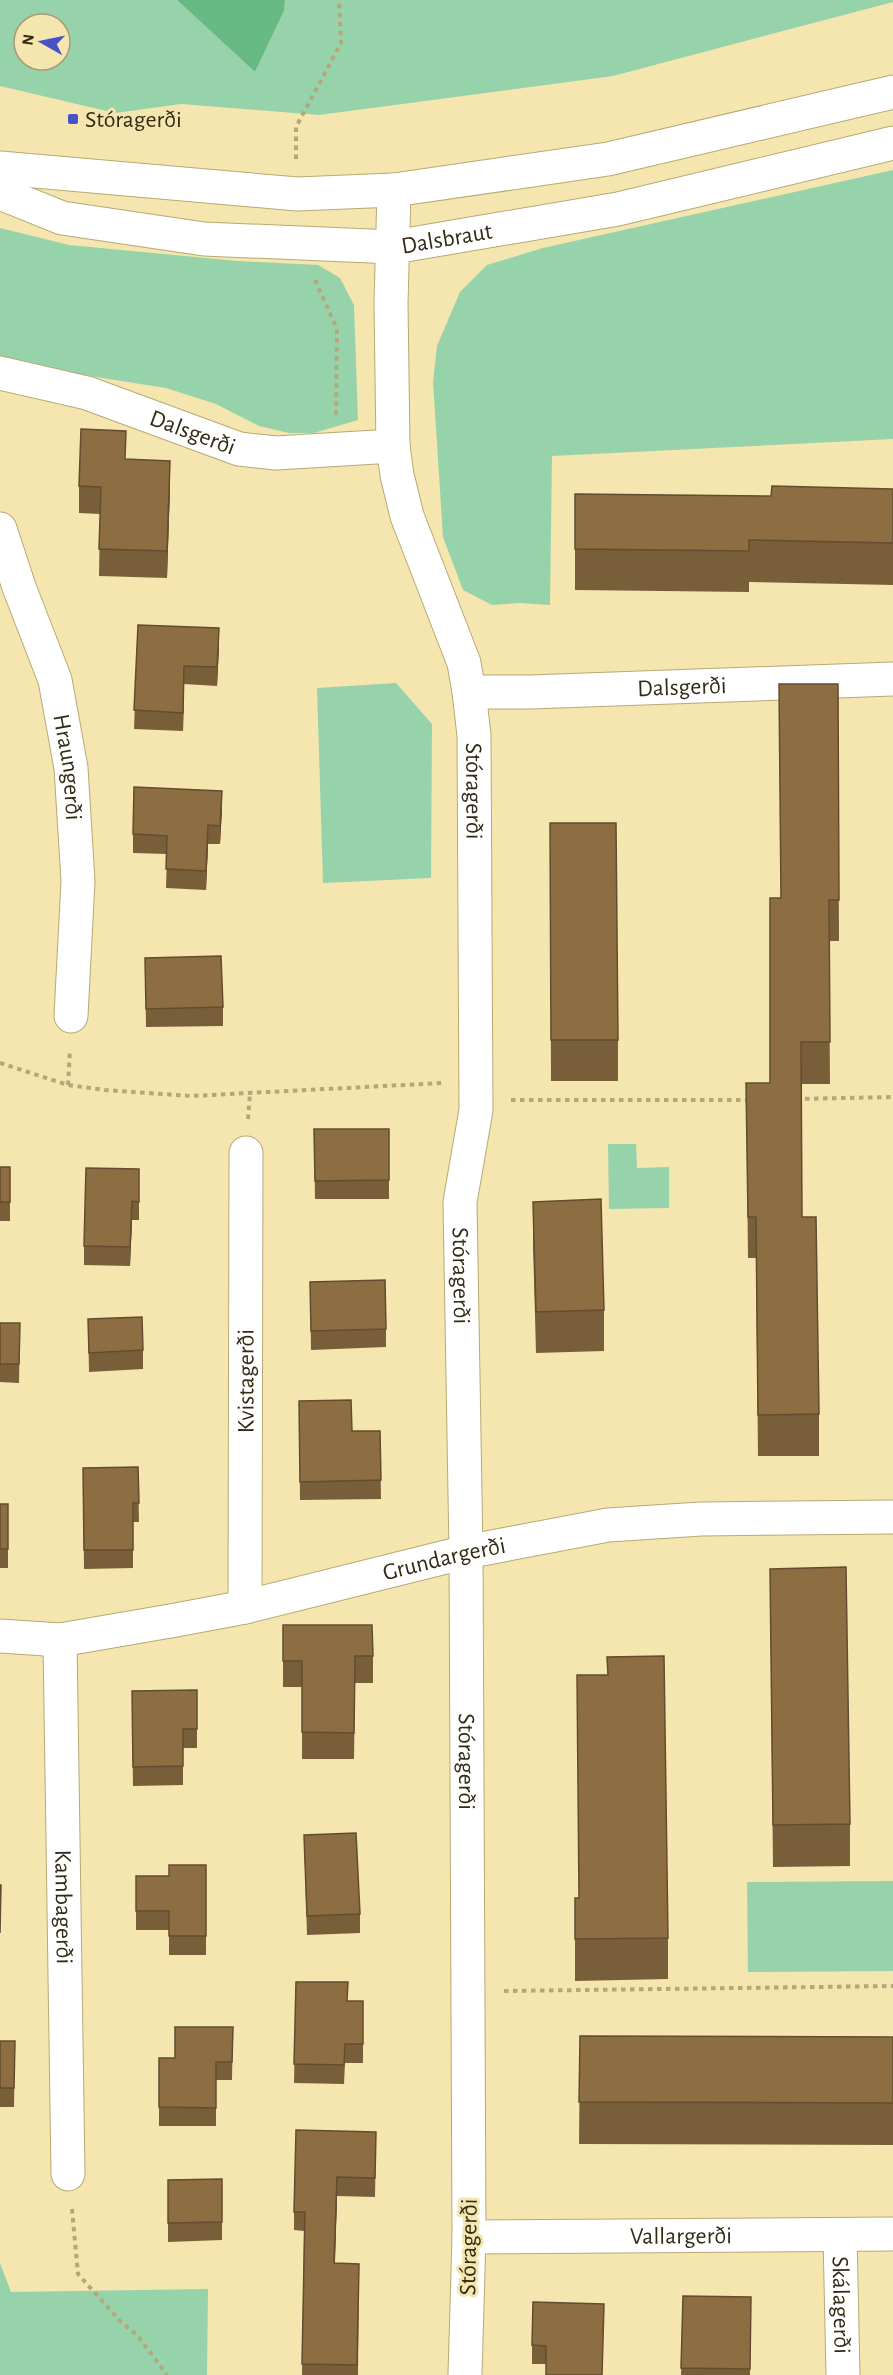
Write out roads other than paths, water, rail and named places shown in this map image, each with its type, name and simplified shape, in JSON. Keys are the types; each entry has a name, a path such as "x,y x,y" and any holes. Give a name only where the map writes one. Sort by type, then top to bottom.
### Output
{"street":[{"path":"0,168 297,194 394,190 608,159 893,92"},
{"name":"Dalsbraut","path":"0,193 62,218 204,239 394,247 618,209 893,143"},
{"name":"Stóragerði","path":"394,190 391,304 393,446 397,475 407,516 464,663 474,735 476,1110 460,1202 466,1552 468,1991 469,2237 465,2375"},
{"name":"Dalsgerði","path":"0,373 87,393 239,449 276,453 393,446"},
{"name":"Hraungerði","path":"0,529 19,587 55,680 71,768 78,881 71,1016"},
{"name":"Dalsgerði","path":"469,692 530,692 893,679"},
{"name":"Kvistagerði","path":"245,1607 246,1153"},
{"name":"Grundargerði","path":"0,1636 60,1640 245,1607 466,1552 608,1525 701,1519 893,1517"},
{"name":"Kambagerði","path":"60,1640 68,2174"},
{"name":"Vallargerði","path":"469,2237 893,2234"},
{"name":"Skálagerði","path":"840,2235 843,2375"}],"place":[{"name":"Stóragerði","path":"73,119"}]}
